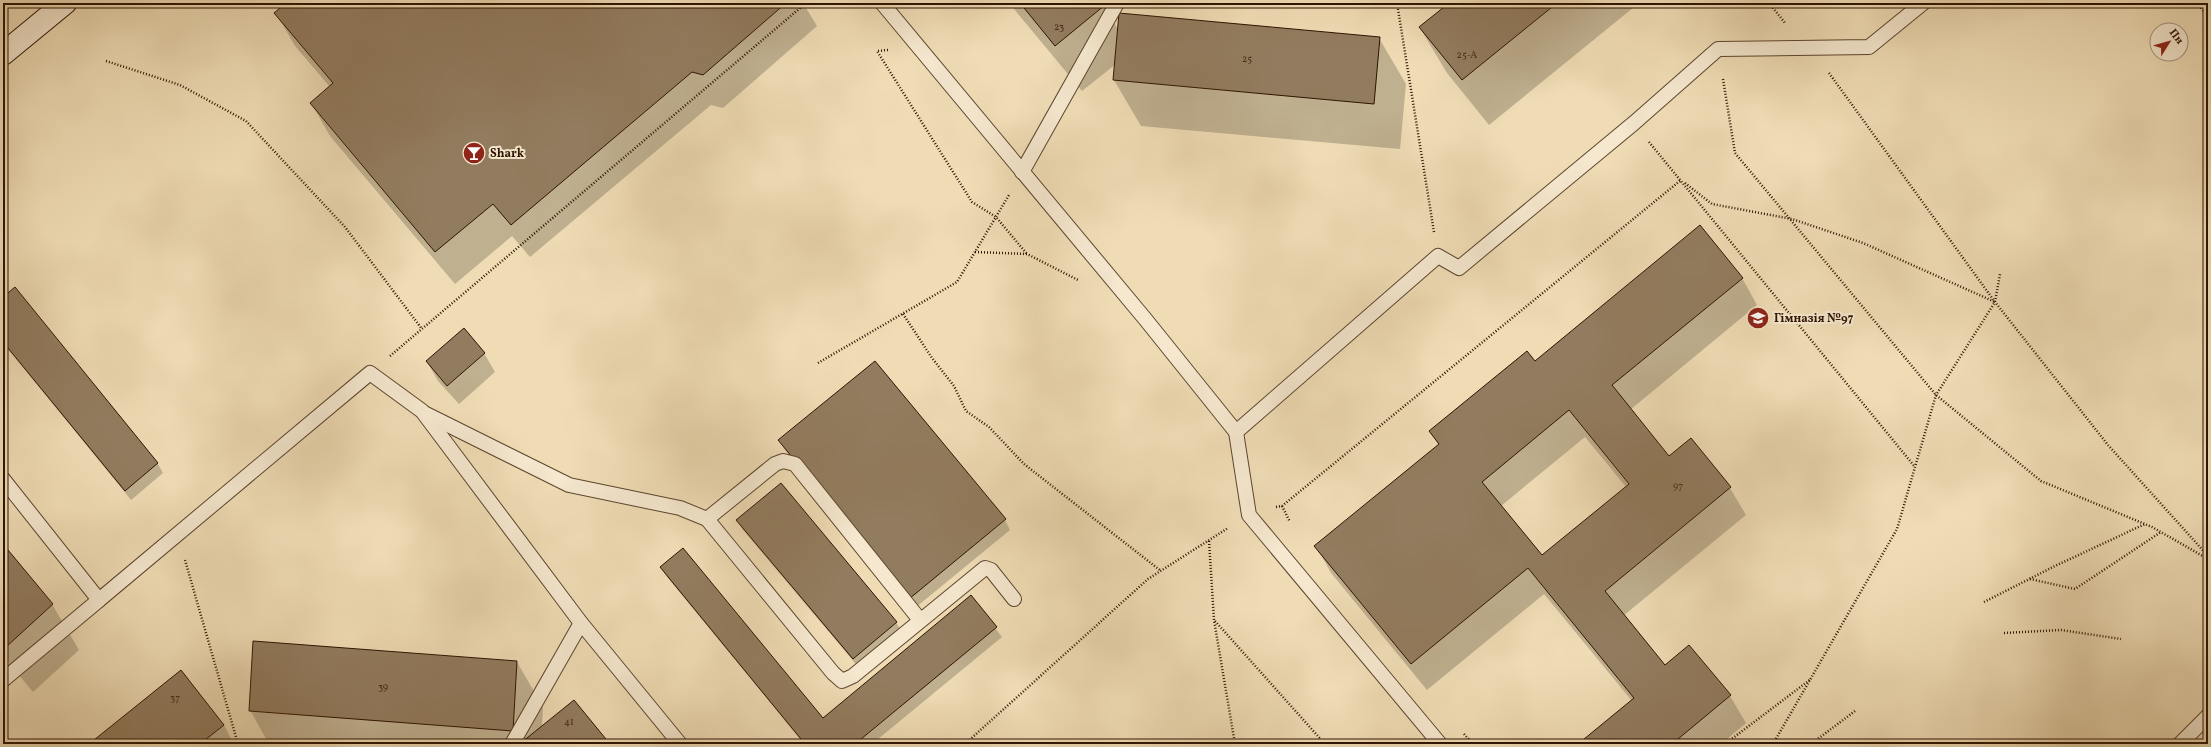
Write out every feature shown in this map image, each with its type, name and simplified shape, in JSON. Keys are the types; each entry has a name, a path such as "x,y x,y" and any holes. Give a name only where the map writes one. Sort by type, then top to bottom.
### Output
{"street":[{"path":"3,54 65,3"}],"lane":[{"path":"882,3 1113,281 1236,432 1250,514 1440,744"},
{"path":"1022,172 1117,3"},
{"path":"1236,432 1438,256 1459,268 1634,123 1718,49 1869,47 1923,3"},
{"path":"3,680 370,373 422,412 569,484 680,508 707,519 833,673 842,680 853,676 985,568 991,570 1014,599"},
{"path":"422,412 581,623 680,744"},
{"path":"707,519 774,464 783,460 795,464 920,620"},
{"path":"3,479 99,600"},
{"path":"512,744 581,623"},
{"path":"2180,744 2208,716"}],"path":[{"path":"370,373 806,3"},
{"path":"1397,3 1438,256"},
{"path":"1769,3 1805,48 1837,81 1995,302 2108,445 2208,558"},
{"path":"2197,3 2208,16"},
{"path":"1718,49 1735,153 1792,219 1936,395 2041,481 2145,524 2208,558"},
{"path":"920,50 877,50 972,202 996,217 1027,254 1079,280 1113,281"},
{"path":"106,61 180,85 246,121 345,227 422,329"},
{"path":"1634,123 1914,467"},
{"path":"818,363 957,282 1022,172"},
{"path":"1681,180 1712,204 1792,219 1863,243 1995,302"},
{"path":"965,744 1148,579 1250,514 1282,506 1681,180"},
{"path":"975,252 1027,254"},
{"path":"1773,744 1813,678 1897,529 1936,395 1995,302 2000,274"},
{"path":"903,314 932,358 954,386 966,411 989,427 1024,464 1161,571"},
{"path":"1984,602 2145,524"},
{"path":"2029,579 2075,589 2161,532"},
{"path":"178,534 238,744"},
{"path":"1209,541 1214,620 1235,744"},
{"path":"1214,620 1325,744"},
{"path":"2004,633 2061,630 2121,639"},
{"path":"1725,744 1813,678"},
{"path":"1811,744 1855,711"}],"building":[{"name":"Shark","path":"286,3 786,3 703,75 692,72 511,225 493,204 435,252 310,103 333,83 274,13"},
{"path":"1020,3 1103,3 1105,5 1055,46"},
{"path":"1449,3 1557,3 1462,80 1419,27"},
{"path":"1119,13 1380,37 1374,104 1113,80"},
{"path":"1700,225 1743,278 1612,385 1669,456 1691,438 1731,487 1605,591 1665,665 1689,645 1731,695 1672,744 1578,744 1634,698 1528,568 1411,664 1314,546 1439,444 1429,431 1527,351 1535,361","holes":["1569,410 1629,484 1542,555 1482,482"]},
{"path":"15,287 158,463 125,491 3,342 3,297"},
{"path":"464,328 485,353 447,386 426,361"},
{"path":"875,361 1006,519 909,599 778,440"},
{"path":"781,483 897,622 853,659 736,520"},
{"path":"3,544 53,604 6,647 3,643"},
{"path":"683,548 823,718 971,595 997,627 855,744 805,744 660,567"},
{"path":"253,641 517,661 513,731 249,711"},
{"path":"181,670 224,725 200,744 89,744"},
{"path":"574,700 610,744 523,744 522,742"}],"place":[{"name":"Shark","path":"474,153"},
{"name":"Гімназія №97","path":"1758,318"}]}
